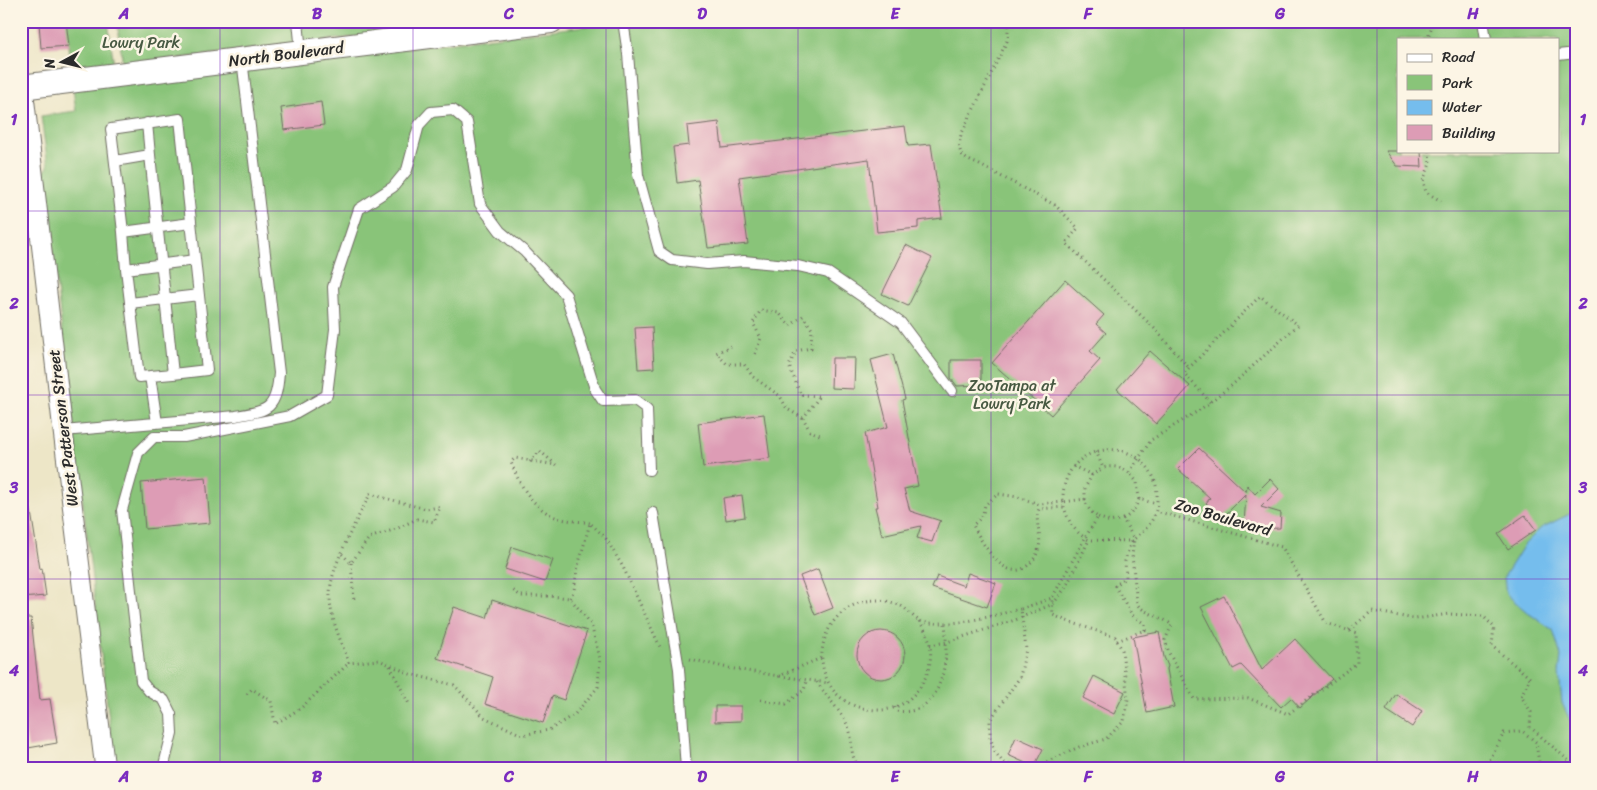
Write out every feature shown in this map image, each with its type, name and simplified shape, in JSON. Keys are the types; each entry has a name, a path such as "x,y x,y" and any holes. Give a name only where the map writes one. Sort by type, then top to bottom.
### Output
{"street":[{"name":"North Boulevard","path":"22,87 551,21"},
{"name":"West Patterson Street","path":"22,87 105,769"}],"lane":[{"path":"298,21 301,52"},
{"path":"623,21 628,54 638,175 659,251 672,260 707,264 744,261 798,266 828,274 901,323 952,391"},
{"path":"1483,21 1486,38"},
{"path":"1560,55 1576,53"},
{"path":"63,431 236,416 262,411 269,408 274,400 279,373 242,59"},
{"path":"163,769 172,733 171,714 164,700 149,691 141,681 122,510 138,453 154,437 184,437 290,416 327,395 334,329 333,287 359,208 393,187 407,170 419,125 431,112 454,110 467,122 480,204 500,230 537,263 566,295 595,389 603,401 635,400 647,409 649,470"},
{"path":"180,119 207,370 139,377 115,161 111,129 180,119"},
{"path":"147,123 173,374"},
{"path":"115,161 150,155"},
{"path":"122,232 191,224"},
{"path":"126,269 195,260"},
{"path":"130,303 199,295"},
{"path":"150,376 157,423"},
{"path":"654,513 679,669 686,769"}],"path":[{"path":"1009,21 1007,41 961,135 958,146 961,153 966,159 1056,205 1078,228 1066,244 1156,330 1189,368"},
{"path":"1427,38 1434,21"},
{"path":"1428,152 1430,164 1423,181 1426,192 1441,201"},
{"path":"1128,473 1151,440 1198,412 1230,386 1298,325 1260,296 1184,373 1210,402"},
{"path":"755,354 760,338 753,323 761,310 779,313 790,326 803,316 812,329 811,348 796,351 789,366 801,395 820,396 803,418"},
{"path":"731,346 716,353 727,364 744,364 753,377 780,396 787,409 803,418 810,431 820,435"},
{"path":"1117,641 1145,630 1145,624 1132,615 1115,586 1126,577 1125,561 1132,540 1150,524 1156,512 1158,493 1156,482 1147,467 1139,459 1116,449 1096,451 1073,466 1063,486 1063,504 1069,522 1075,530 1089,540 1132,540"},
{"path":"530,462 540,451 556,465 530,462 515,458 511,462 515,474 536,506 556,517 590,523 605,537 623,567 661,649 669,653"},
{"path":"1096,451 1103,468"},
{"path":"1073,466 1092,475"},
{"path":"1115,466 1124,469 1128,473 1137,482 1139,499 1132,513 1123,519 1110,522 1098,517 1090,510 1085,499 1085,488 1092,475 1103,468 1115,466"},
{"path":"350,663 334,622 330,597 335,570 370,494 426,509 440,507 434,522 416,519 396,529 369,538 351,563 354,601"},
{"path":"1063,504 1040,504 1018,497 998,494 985,505 982,517 973,525 988,551 1000,565 1014,570 1022,570 1034,560 1039,548 1040,536 1037,514 1039,509 1063,504 1085,499"},
{"path":"1139,499 1157,504"},
{"name":"Zoo Boulevard","path":"1156,512 1282,547 1326,623 1349,631"},
{"path":"1021,609 1026,649 1020,677 990,720 990,737 995,752 1002,760 1014,768 1035,767 1079,747 1106,739 1124,721 1128,699 1122,650 1116,637 1067,621 1053,614 1052,598 1098,517"},
{"path":"1123,519 1132,540 1137,604 1140,610 1163,618 1172,625 1165,640 1169,654 1194,699 1248,698 1288,714 1357,663 1356,633 1349,631"},
{"path":"570,598 574,590 577,570 590,523"},
{"path":"930,645 947,642 1022,617 1052,604 1066,587 1089,540"},
{"path":"342,554 351,563"},
{"path":"247,694 252,689 271,700 275,724 300,708 350,663 379,660 410,674 454,685 484,717 522,735 549,730 575,714 598,687 600,659 591,624 570,598 521,596 511,589"},
{"path":"920,621 945,624 1021,609 1052,598"},
{"path":"863,601 888,601 900,605 911,612 920,621 928,636 930,645 929,671 916,693 907,701 895,707 875,710 855,706 842,699 828,683 821,658 824,640 832,622 840,613 863,601"},
{"path":"1349,631 1372,611 1415,619 1449,614 1483,616 1494,628 1492,646 1530,678 1521,696 1531,712 1530,727 1576,767"},
{"path":"895,707 896,711 907,713 922,707 933,696 940,685 945,664 947,642 945,624"},
{"path":"684,658 728,668 828,683"},
{"path":"779,676 821,658"},
{"path":"390,665 410,706"},
{"path":"761,700 786,704 804,690 807,681"},
{"path":"817,682 850,731 854,761 862,769"},
{"path":"1478,769 1490,759 1504,733 1522,731 1536,742 1539,769"}],"green space":[{"path":"65,21 108,21 114,66 71,71"},
{"name":"Lowry Park","path":"117,21 485,21 123,65"},
{"name":"ZooTampa at Lowry Park","path":"626,21 1576,21 1576,769 115,769 43,173 48,167 41,116 76,111 73,89"}],"water":[{"path":"1576,511 1576,733 1562,703 1559,673 1561,656 1553,630 1528,613 1506,594 1504,577 1524,545 1541,528"}],"building":[{"path":"66,21 69,46 41,48 39,23"},
{"path":"321,102 324,125 284,130 281,108"},
{"path":"719,122 722,148 905,126 908,146 931,144 942,218 918,221 918,228 877,232 869,159 739,177 748,244 708,248 698,180 677,183 673,147 689,145 687,126"},
{"path":"1386,151 1421,152 1422,167 1397,166"},
{"path":"906,245 932,258 908,306 882,294"},
{"path":"1065,280 1104,315 1096,324 1106,333 1090,351 1100,360 1051,415 992,363"},
{"path":"652,327 654,368 638,369 635,328"},
{"path":"1150,351 1190,386 1156,424 1117,389"},
{"path":"893,354 905,399 902,400 918,486 904,489 910,511 941,521 932,542 917,538 921,526 882,535 875,507 878,507 865,433 888,427 871,360"},
{"path":"832,358 855,358 854,389 831,388"},
{"path":"951,360 981,360 981,385 957,386 951,378"},
{"path":"764,414 770,458 703,467 698,423"},
{"path":"1199,448 1246,492 1247,485 1255,494 1270,479 1279,489 1261,507 1281,513 1280,528 1257,529 1244,525 1246,494 1222,518 1206,503 1210,498 1178,469"},
{"path":"206,477 210,523 145,529 141,483"},
{"path":"742,495 745,517 726,520 723,498"},
{"path":"29,499 46,596 21,598 21,500"},
{"path":"1525,515 1536,530 1508,549 1498,534"},
{"path":"512,547 553,560 545,582 505,569"},
{"path":"818,569 833,608 815,615 800,576"},
{"path":"968,573 996,583 987,607 932,588 937,576 964,586"},
{"path":"1224,596 1262,670 1295,639 1332,679 1300,708 1291,698 1281,707 1241,665 1233,669 1201,607"},
{"path":"492,600 587,631 564,700 552,696 543,723 485,704 493,677 437,658 454,607 487,618"},
{"path":"21,618 31,618 40,700 50,699 57,743 28,748 21,708"},
{"path":"881,631 890,633 898,638 903,646 905,655 903,664 898,672 890,677 881,679 872,677 864,672 859,664 857,655 859,646 864,638 872,633"},
{"path":"1159,632 1164,657 1168,666 1174,707 1147,713 1133,637"},
{"path":"1094,676 1125,692 1114,714 1083,698"},
{"path":"1396,694 1422,711 1412,727 1386,710"},
{"path":"715,706 741,706 741,721 715,722"},
{"path":"1016,737 1043,749 1034,767 1008,755"}]}
